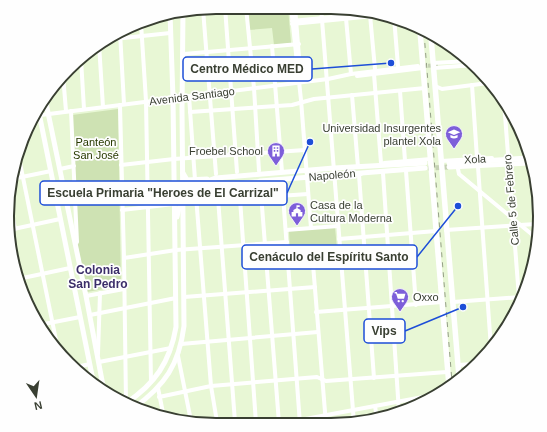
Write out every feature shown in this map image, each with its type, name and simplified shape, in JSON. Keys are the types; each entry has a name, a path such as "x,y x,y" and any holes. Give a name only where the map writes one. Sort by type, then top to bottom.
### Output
{"highway":[{"path":"420,35 421,66 425,88 431,159 427,167 435,216 448,381"},
{"path":"431,41 459,372"}],"main road":[{"path":"140,403 158,388 170,371 178,356 184,326 182,159 184,17"},
{"path":"132,399 151,383 164,366 172,348 176,327 176,250 170,20"},
{"path":"47,106 103,383"},
{"path":"38,122 51,171 92,375"},
{"name":"Xola","path":"449,165 499,164 524,159"},
{"name":"Xola","path":"508,162 526,163"},
{"name":"Napoleón","path":"175,228 177,214 182,201 195,187 216,176 251,176 358,166 427,167"},
{"name":"Napoleón","path":"260,181 427,167"},
{"path":"182,172 187,180 216,176"}],"street":[{"path":"203,14 216,176"},
{"path":"226,14 237,172"},
{"path":"247,14 254,88 259,172"},
{"path":"292,14 297,44 311,228"},
{"path":"294,22 295,14"},
{"path":"322,14 328,79 353,417"},
{"path":"345,14 351,74"},
{"path":"294,22 358,16"},
{"path":"370,18 375,69"},
{"path":"395,25 398,66"},
{"path":"141,28 148,162 151,383"},
{"path":"121,38 170,33"},
{"path":"120,38 126,396"},
{"path":"184,54 297,44"},
{"path":"272,46 282,172"},
{"path":"99,51 103,107"},
{"path":"440,65 463,64"},
{"path":"433,66 464,64"},
{"path":"81,65 84,109"},
{"name":"Avenida Santiago","path":"351,74 357,71 398,66 421,66"},
{"name":"Avenida Santiago","path":"351,74 357,76 421,66"},
{"name":"Avenida Santiago","path":"41,115 276,86 328,79 351,74 421,66"},
{"path":"374,74 381,163"},
{"path":"64,83 66,112"},
{"path":"435,86 442,89 483,83"},
{"path":"472,85 477,158"},
{"path":"190,112 292,105 306,100 329,97 425,88"},
{"path":"400,91 405,161"},
{"path":"352,95 358,166"},
{"path":"189,96 195,180"},
{"path":"71,111 77,252"},
{"name":"Calle 5 de Febrero","path":"505,113 519,291"},
{"path":"121,165 174,159 305,150"},
{"name":"Xola","path":"441,161 501,158 508,162"},
{"name":"Napoleón","path":"366,166 381,163 431,159"},
{"name":"Xola","path":"442,170 478,168 508,162"},
{"path":"60,169 74,166"},
{"path":"20,167 56,338"},
{"name":"Napoleón","path":"363,237 359,174 406,171 427,167"},
{"path":"478,168 490,340"},
{"path":"458,169 459,174 532,235"},
{"path":"18,178 51,171"},
{"path":"406,171 416,305"},
{"path":"383,173 398,406"},
{"path":"260,181 266,244 278,418"},
{"name":"Napoleón","path":"240,199 239,184 260,181"},
{"path":"282,182 300,418"},
{"path":"217,185 235,418"},
{"path":"196,202 308,194"},
{"path":"196,196 211,386 216,418"},
{"path":"240,199 256,418"},
{"path":"122,210 174,204"},
{"path":"14,220 16,229 60,219"},
{"path":"446,230 533,224"},
{"path":"286,230 338,226"},
{"path":"339,239 436,231"},
{"path":"363,237 374,378"},
{"path":"124,258 176,250 221,248 287,242"},
{"path":"288,254 340,250"},
{"path":"312,252 324,416"},
{"path":"24,278 70,268"},
{"path":"184,297 315,287"},
{"path":"86,296 124,289"},
{"path":"100,293 99,360 172,348"},
{"path":"453,302 516,297"},
{"path":"90,315 176,298"},
{"path":"316,312 442,302"},
{"path":"45,324 80,317"},
{"path":"181,344 207,340 318,332"},
{"path":"178,356 190,416"},
{"path":"81,366 90,364"},
{"path":"458,365 468,364"},
{"path":"160,397 211,386 254,382 317,377 326,381 447,372"},
{"path":"158,388 163,411"},
{"path":"316,418 420,397"},
{"path":"375,406 376,413"}],"green space":[{"path":"248,14 289,14 291,43 274,45 272,28 249,30"},
{"name":"Panteón San José","path":"118,109 121,286 87,292 78,247 72,115"},
{"path":"335,227 337,249 290,253 289,231"}],"tunnel":[{"path":"422,66 440,65"},
{"path":"428,168 449,167"}],"railway":[{"path":"424,37 452,378"}],"place":[{"name":"Centro Médico MED","path":"391,63"},
{"name":"Escuela Primaria \"Heroes de El Carrizal\"","path":"310,142"},
{"name":"Universidad Insurgentes plantel Xola","path":"454,149"},
{"name":"Froebel School","path":"276,166"},
{"name":"Cenáculo del Espíritu Santo","path":"458,206"},
{"name":"Casa de la Cultura Moderna","path":"297,226"},
{"name":"Vips","path":"463,307"},
{"name":"Oxxo","path":"400,312"}],"district":[{"name":"Colonia San Pedro","path":"98,277"}]}
